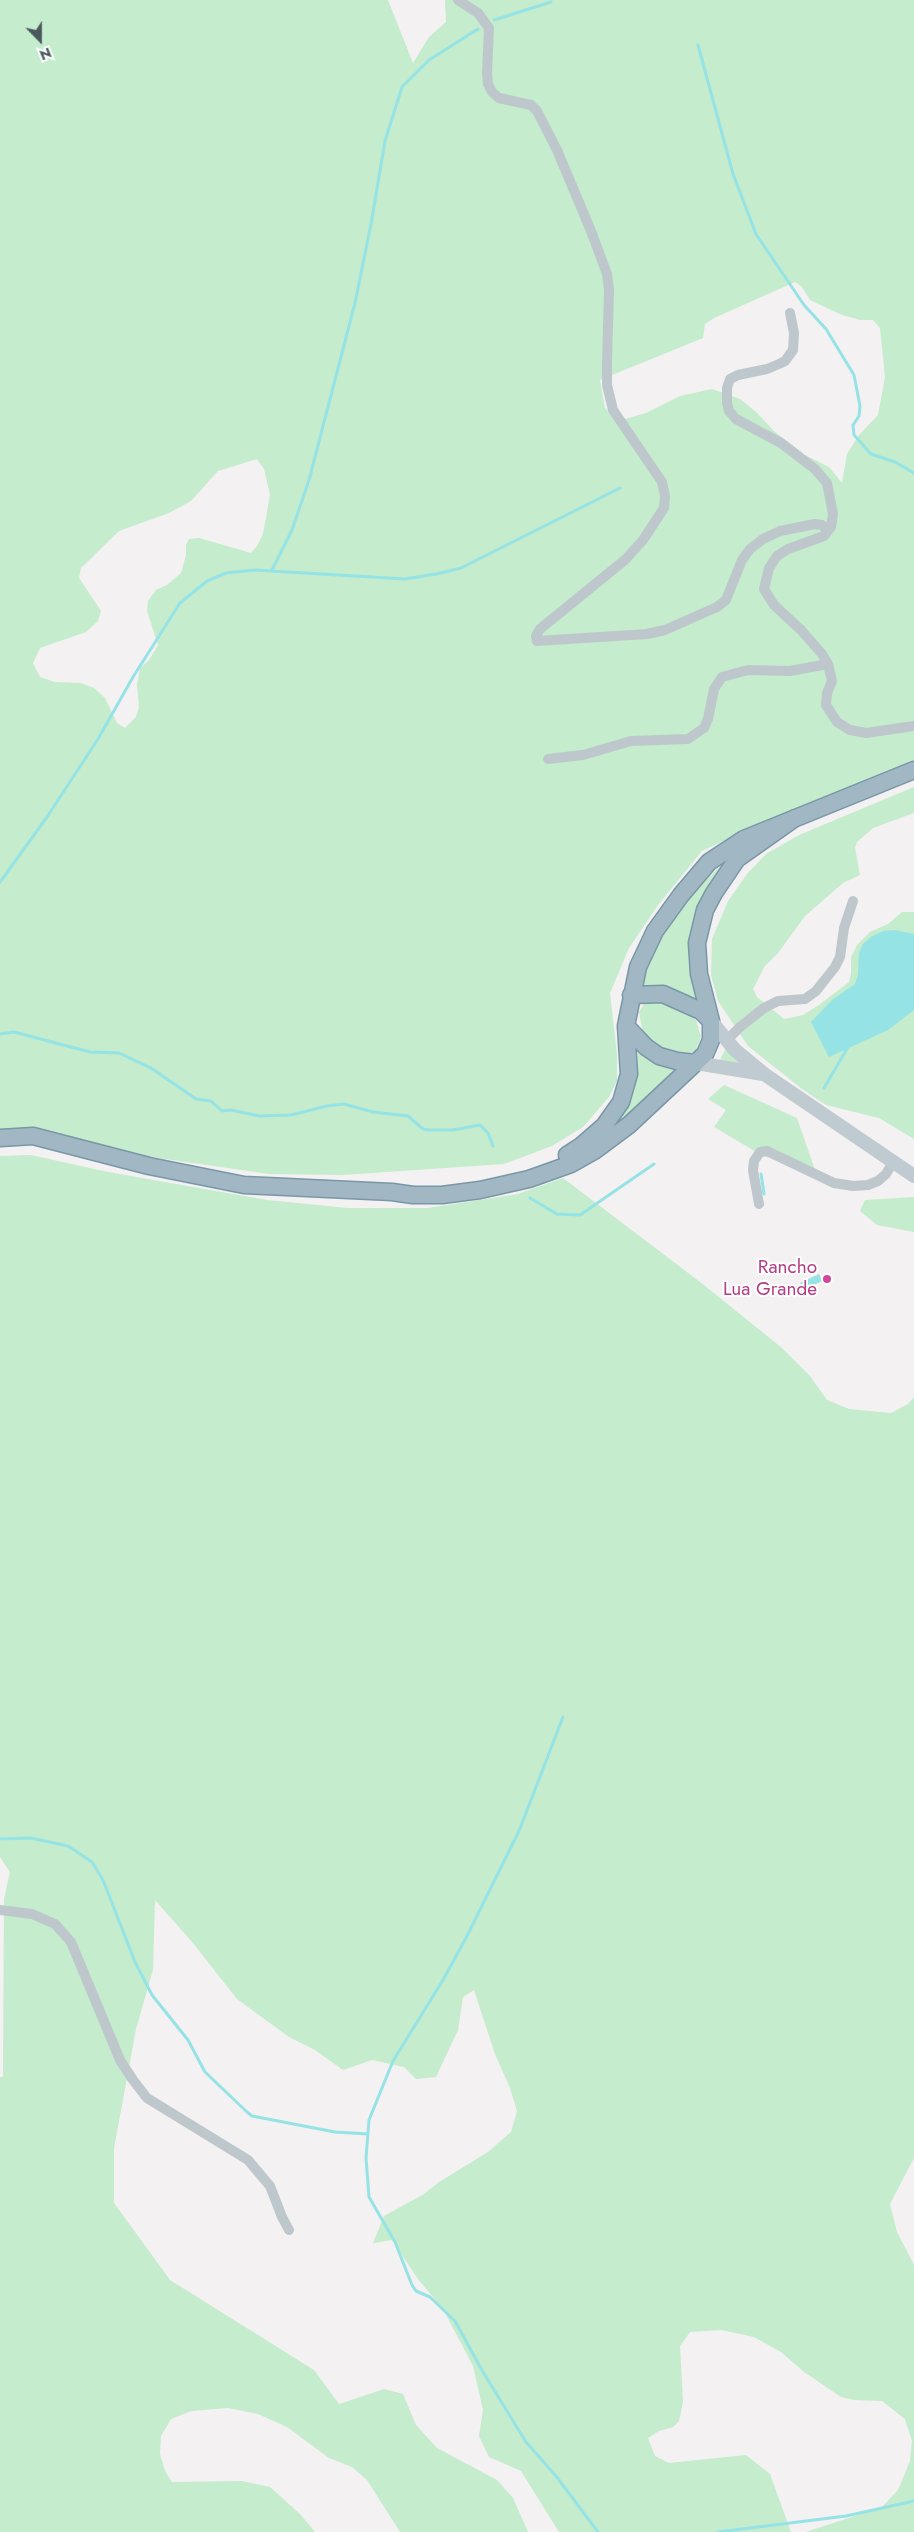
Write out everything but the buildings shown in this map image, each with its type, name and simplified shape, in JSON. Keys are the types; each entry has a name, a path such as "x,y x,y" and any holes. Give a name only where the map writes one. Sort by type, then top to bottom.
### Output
{"highway":[{"path":"392,1192 500,1178 563,1158 581,1146 604,1126 621,1102 629,1074 626,1026 638,967 655,931 681,894 710,862 744,840 914,770"},
{"path":"0,1138 33,1136 157,1168 244,1184 392,1192 413,1195 442,1195 480,1190 529,1178 570,1164 594,1151 629,1125 705,1054 711,1040 711,1021 699,974 698,943 705,910 714,893 738,859 794,818"},
{"path":"631,995 663,994 701,1011 711,1021"},
{"path":"626,1026 646,1048 659,1056 677,1062 696,1063"}],"main road":[{"path":"711,1021 727,1040 764,1074 914,1176"},
{"path":"696,1063 764,1074"}],"street":[{"path":"458,0 478,13 489,28 487,73 488,84 492,92 498,98 531,105 537,111 557,150 592,231 607,274 609,290 607,370 613,410 662,482 665,496 664,508 643,540 626,559 540,630 536,636 537,641 647,634 665,630 717,608 726,600 742,560 750,548 762,539 780,531 815,524 822,525 828,531"},
{"path":"790,313 794,334 793,350 785,361 767,369 738,375 730,379 726,403 729,412 736,419 781,443 815,468 827,483 834,514 831,527 824,536 788,549 777,556 769,568 764,589 774,606 801,630 822,654 828,664 832,681 827,693 826,705 837,722 850,730 866,733 914,726"},
{"path":"548,759 583,755 631,741 688,739 704,728 708,719 714,689 722,677 748,670 790,671 828,664"},
{"path":"727,1040 764,1008 778,1001 805,999 816,991 835,967 840,957 844,928 852,901"},
{"path":"759,1204 753,1170 754,1161 760,1152 767,1151 834,1184 853,1186 868,1185 878,1181 886,1174 893,1162"},
{"path":"0,1910 32,1914 55,1924 71,1942 120,2060 134,2080 148,2098 248,2160 270,2186 282,2218 289,2230"}],"green space":[{"path":"0,0 388,0 413,63 429,37 446,22 445,0 914,0 914,765 745,831 702,851 658,905 629,948 610,993 617,1054 617,1081 609,1097 583,1127 552,1146 504,1164 342,1175 269,1174 0,1135","holes":["795,282 802,287 810,300 842,315 860,320 873,320 880,328 885,377 878,415 859,435 847,454 842,483 829,467 805,455 774,431 740,399 712,389 680,396 646,413 618,421 605,408 600,380 703,338 705,324 714,318","257,459 264,469 270,495 263,534 257,546 251,553 199,538 189,539 186,545 186,555 181,573 167,585 156,590 148,601 147,611 158,645 149,660 140,668 137,685 139,707 136,717 125,728 117,723 105,698 94,688 81,683 55,682 40,677 33,663 40,648 86,632 98,621 101,611 79,578 81,568 119,531 169,513 191,501 218,471"]},
{"path":"914,787 914,813 873,828 857,842 855,848 860,875 843,883 805,916 778,953 765,966 753,989 757,997 784,1019 803,1015 849,982 851,957 857,945 870,932 888,924 902,912 914,912 914,1139 879,1118 826,1105 802,1089 748,1046 718,1001 711,975 712,939 728,901 747,874 766,854 799,835"},
{"path":"729,858 698,912 701,1006 684,994 659,985 639,985 660,940 683,902"},
{"path":"663,1000 684,1010 696,1020 701,1037 696,1050 684,1056 654,1047 644,1039 639,1012 644,1004"},
{"path":"726,1048 744,1066 719,1062"},
{"path":"638,1049 680,1070 587,1148 625,1102 637,1076"},
{"path":"724,1085 797,1118 815,1170 763,1156 714,1127 726,1110 708,1099"},
{"path":"31,1155 108,1172 267,1200 347,1208 428,1208 518,1194 563,1178 704,1285 782,1348 810,1376 827,1400 849,1409 891,1413 908,1404 914,1397 914,2158 890,2204 897,2232 914,2265 914,2532 806,2532 882,2507 898,2490 910,2461 912,2441 905,2419 882,2401 854,2400 841,2397 804,2372 781,2352 754,2337 721,2330 690,2332 680,2346 683,2402 679,2421 673,2427 659,2431 648,2438 655,2456 669,2463 746,2455 770,2474 791,2532 559,2532 521,2471 489,2457 479,2436 483,2410 473,2366 443,2309 418,2279 392,2240 373,2243 384,2216 424,2194 439,2182 488,2152 511,2132 517,2111 510,2088 495,2054 474,1990 463,1997 458,2030 436,2077 416,2079 404,2067 372,2060 343,2070 315,2050 289,2037 237,1999 193,1943 155,1900 153,1970 136,2029 114,2148 114,2203 170,2280 314,2370 339,2404 384,2389 403,2394 416,2425 437,2448 497,2480 513,2498 528,2532 400,2532 367,2480 352,2467 329,2458 287,2427 258,2414 228,2408 191,2411 171,2419 161,2436 160,2454 165,2471 172,2482 242,2481 270,2487 300,2514 315,2532 0,2532 0,2077 3,2077 4,1899 10,1872 0,1857 0,1156"},
{"path":"914,1197 914,1232 877,1225 860,1211 865,1200"}],"water":[{"path":"894,930 914,934 914,1010 888,1030 829,1057 811,1022 832,1000 855,984 858,975 859,953 863,944 871,937 883,931"},
{"path":"819,1274 822,1281 803,1290 800,1283"}],"waterway":[{"path":"494,20 551,2"},
{"path":"272,570 292,530 309,480 355,303 385,141 402,87 429,60 478,29"},
{"path":"698,45 733,174 756,234 804,305 826,329 854,375 860,406 859,416 853,425 854,435 871,454 895,462 914,473"},
{"path":"0,882 47,817 98,739 133,677 180,603 207,581 226,573 254,570 405,579 436,574 461,568 620,488"},
{"path":"0,1034 14,1032 90,1052 119,1053 151,1068 196,1099 211,1101 222,1111 231,1110 259,1116 291,1115 344,1104 373,1112 408,1116 423,1129 429,1130 453,1130 480,1125 488,1133 493,1146"},
{"path":"824,1088 848,1047"},
{"path":"530,1198 557,1214 580,1215 654,1164"},
{"path":"761,1174 764,1194"},
{"path":"563,1717 519,1831 443,1980 393,2061 369,2120 366,2158 369,2197 395,2242 412,2285 416,2291 430,2297 455,2321 483,2372 526,2442 556,2476 598,2532"},
{"path":"0,1839 31,1838 68,1846 92,1862 103,1880 135,1962 152,1995 188,2040 205,2072 247,2112 252,2116 335,2132 368,2134"},
{"path":"718,2532 846,2516 914,2501"}],"place":[{"name":"Rancho Lua Grande","path":"827,1279"}]}
